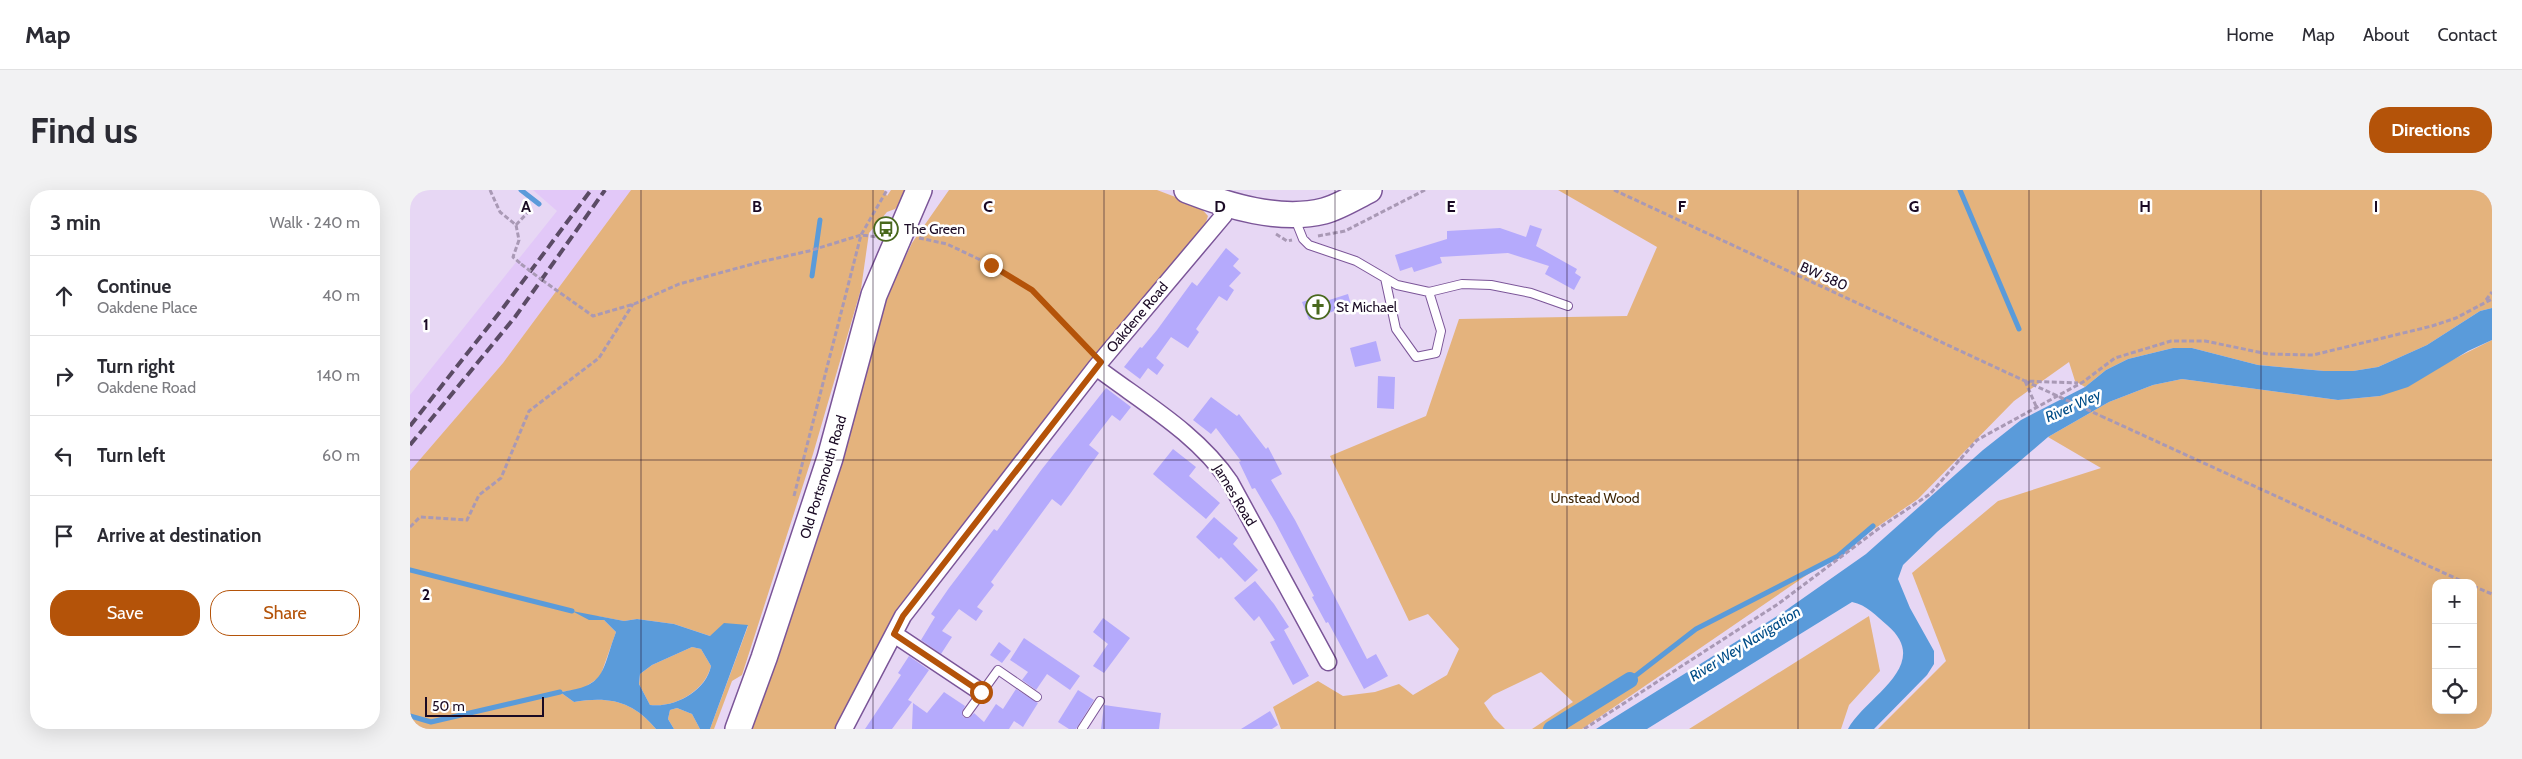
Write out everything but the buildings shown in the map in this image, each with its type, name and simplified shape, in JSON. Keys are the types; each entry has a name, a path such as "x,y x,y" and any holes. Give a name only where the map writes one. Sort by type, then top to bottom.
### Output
{"main road":[{"name":"Old Portsmouth Road","path":"738,729 768,648 830,458 874,295 919,190"},
{"name":"Old Portsmouth Road","path":"900,231 932,190"},
{"path":"1186,190 1215,201 1294,216 1326,211 1369,190"}],"street":[{"name":"Oakdene Road","path":"844,729 903,616 1098,364 1224,215 1227,202"},
{"name":"James Road","path":"1098,364 1198,444 1216,461 1239,499 1328,662"},
{"path":"894,634 981,692"}],"lane":[{"path":"1294,216 1303,239 1310,245 1356,261 1397,285 1429,292 1462,284 1491,285 1531,293 1568,306"},
{"path":"1385,278 1396,329 1416,357 1436,354 1440,331 1429,292"},
{"path":"967,713 998,670 1037,697"},
{"path":"1082,729 1100,701"}],"path":[{"path":"490,190 500,212 516,225 518,240 513,257 593,316 634,304 679,284 809,251 860,235 900,231 947,244 991,265 1032,290 1098,364"},
{"path":"792,506 860,235 887,190"},
{"name":"BW 580","path":"1614,190 2457,579"},
{"path":"516,225 530,210 527,202"},
{"path":"2486,300 2492,292"},
{"path":"1584,729 1778,604 1882,526 1930,494 1977,440 2036,406 2083,382 2115,358 2171,341 2205,341 2268,354 2314,355 2432,326 2456,318 2486,300 2492,299"},
{"path":"410,527 420,517 467,520 479,495 501,478 530,412 600,358 634,304"},
{"path":"2036,406 2025,381 2077,384 2083,382"},
{"path":"2477,588 2492,594"}],"shaded area":[{"path":"533,190 631,190 503,363 410,471 410,395 557,211"}],"green space":[{"path":"631,190 884,190 887,196 891,190 910,190 895,209 887,212 869,233 861,289 813,454 742,675 732,681 714,729 710,729 748,626 710,636 674,624 637,619 624,621 597,616 589,620 604,620 616,632 600,677 582,689 560,692 574,702 598,700 620,703 638,712 656,729 410,729 410,471 503,363"},
{"path":"949,190 1157,190 1199,206 1208,216 1203,231 967,526 837,729 748,729 877,317 912,243"},
{"name":"Unstead Wood","path":"1558,190 2492,190 2492,308 2480,311 2427,345 2378,367 2353,371 2324,371 2258,365 2192,348 2173,348 2128,359 2106,370 2085,387 2075,381 2069,362 2014,401 1918,499 1582,729 1532,729 1573,702 1541,672 1493,695 1484,703 1494,718 1505,729 1281,729 1273,707 1318,681 1343,696 1375,692 1399,684 1413,695 1447,675 1459,649 1428,614 1409,621 1330,456 1426,416 1459,319 1627,316 1657,247"},
{"path":"2492,340 2492,729 1878,729 1946,661 1912,573 1998,501 2101,468 2048,437 2109,402 2153,385 2182,379 2338,400 2380,396"},
{"path":"1869,616 1880,671 1849,705 1841,729 1689,729"},
{"path":"692,647 701,649 711,666 708,675 696,690 679,701 669,704 650,705 639,684 640,674 652,665"},
{"path":"677,708 692,714 700,729 674,729 668,719 670,710"}],"water":[{"path":"2492,308 2492,340 2468,351 2408,387 2380,396 2338,400 2182,379 2153,385 2109,402 2048,437 1937,532 1903,565 1898,579 1910,608 1934,651 1934,664 1927,675 1874,729 1848,729 1856,717 1892,680 1900,667 1903,654 1900,640 1887,625 1867,608 1852,602 1647,729 1596,729 1782,613 1866,554 1983,450 2021,420 2085,387 2106,370 2128,359 2173,348 2192,348 2258,365 2324,371 2353,371 2378,367 2427,345 2480,311"},
{"path":"572,611 624,621 637,619 674,624 710,636 724,623 748,625 710,729 700,729 692,714 677,708 670,710 668,719 674,729 656,729 638,712 620,703 598,700 574,702 560,692 586,686 600,675 604,667 616,632 604,620 589,620","holes":["692,647 701,649 711,666 703,683 679,701 669,704 650,705 639,684 640,674 652,665"]}],"waterway":[{"path":"521,190 539,204"},
{"path":"1960,190 2019,329"},
{"path":"812,276 820,220"},
{"path":"1630,680 1696,629 1838,556 1873,526"},
{"path":"410,570 572,611"},
{"path":"1551,729 1630,680"},
{"path":"410,716 431,722 560,692"}],"railway":[{"path":"410,426 503,308 591,190"},
{"path":"410,445 515,317 605,190"}],"place":[{"name":"The Green","path":"886,229"},
{"name":"St Michael","path":"1318,307"}],"route":[{"path":"981,692 894,634 903,616 1101,362 1032,290 991,265"}],"water label":[{"name":"River Wey","path":"2073,406"},
{"name":"River Wey Navigation","path":"1745,644"}]}
